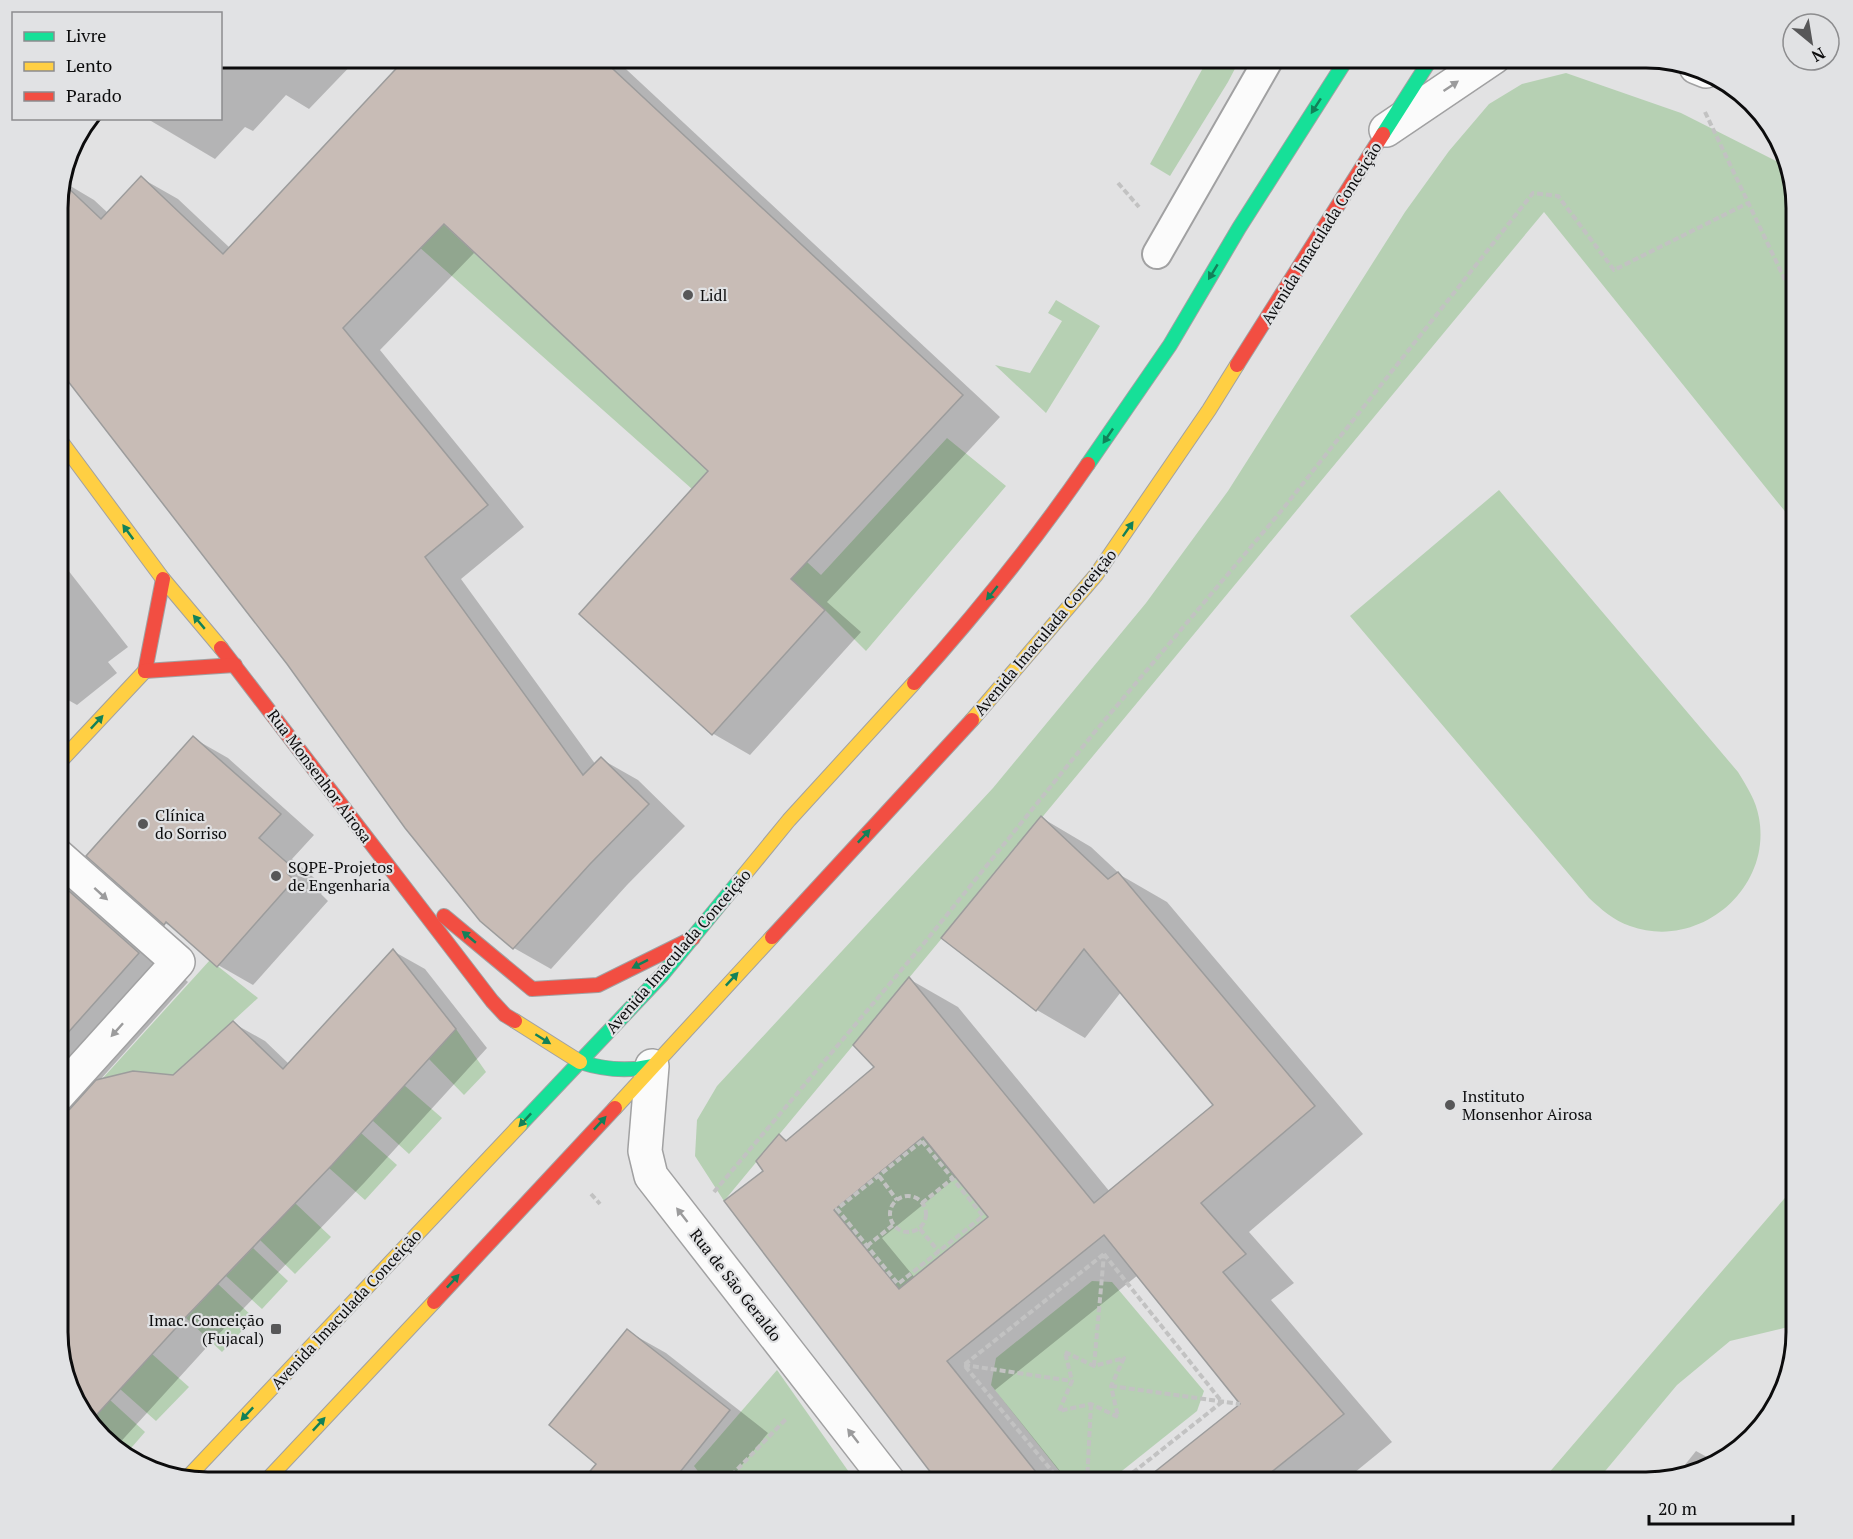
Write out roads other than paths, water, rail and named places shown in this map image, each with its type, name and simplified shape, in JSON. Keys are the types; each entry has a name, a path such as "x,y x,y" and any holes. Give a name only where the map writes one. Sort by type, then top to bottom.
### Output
{"main road":[{"name":"Avenida Imaculada Conceição","path":"194,1470 662,975 789,820 965,627 1049,521 1170,345 1239,228 1341,68"},
{"name":"Avenida Imaculada Conceição","path":"274,1472 971,721 1096,575 1209,410 1425,68"},
{"path":"68,451 163,579 145,671 68,753"},
{"name":"Rua Monsenhor Airosa","path":"163,579 236,665 492,1001 505,1016 580,1062"},
{"path":"145,671 236,665"},
{"path":"397,877 532,989 598,985 693,938"},
{"path":"580,1062 616,1071 635,1071 652,1066"}],"street":[{"path":"1386,130 1478,68"},
{"path":"68,865 178,962 68,1084"},
{"name":"Rua de São Geraldo","path":"652,1066 645,1151 651,1176 881,1472"}],"lane":[{"path":"1157,254 1264,68"}],"place":[{"name":"Lidl","path":"688,295"},
{"name":"Clínica do Sorriso","path":"143,824"},
{"name":"SQPE-Projetos de Engenharia","path":"276,876"},
{"name":"Instituto Monsenhor Airosa","path":"1450,1105"},
{"name":"Imac. Conceição (Fujacal)","path":"276,1329"}]}
